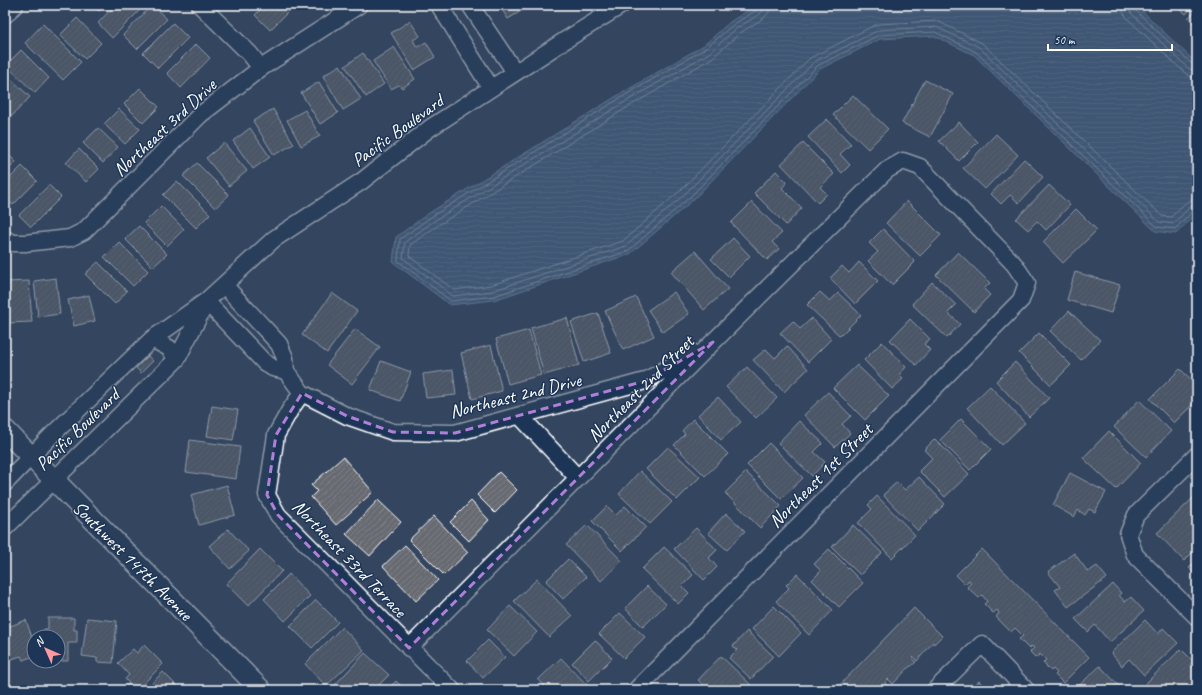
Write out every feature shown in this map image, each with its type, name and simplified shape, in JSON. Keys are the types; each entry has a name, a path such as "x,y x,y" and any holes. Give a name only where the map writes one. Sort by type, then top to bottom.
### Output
{"street":[{"path":"5,15 15,5"},
{"path":"200,5 250,54 261,68"},
{"name":"Northeast 3rd Drive","path":"9,241 25,243 70,238 84,231 200,115 261,68 359,5"},
{"path":"439,5 491,88"},
{"path":"470,5 515,72"},
{"name":"Pacific Boulevard","path":"5,483 152,339 206,301 274,239 362,181 430,128 515,72 622,5"},
{"name":"Northeast 1st Street","path":"636,690 1022,300 1027,283 1014,264 920,167 903,161"},
{"name":"Northeast 2nd Street","path":"409,648 713,342 887,170 903,161"},
{"name":"Northeast 2nd Drive","path":"224,285 279,344 285,358 286,371 302,393 347,416 393,432 455,433 645,381 713,342"},
{"path":"206,301 264,362 273,368 286,371"},
{"name":"Pacific Boulevard","path":"5,528 177,359 206,301"},
{"path":"152,339 169,348 177,359"},
{"name":"Northeast 33rd Terrace","path":"302,393 290,410 276,435 267,494 278,515 452,690"},
{"path":"520,416 578,478"},
{"name":"Southwest 147th Avenue","path":"5,430 261,690"},
{"path":"1197,455 1136,515 1128,534 1135,555 1197,617"},
{"path":"935,690 982,644 1026,690"}],"highlighted area":[{"path":"713,342 409,648 278,515 267,495 276,435 302,393 347,416 393,432 455,433 645,381"}],"water":[{"path":"757,5 1136,5 1197,64 1197,212 1176,234 1155,231 974,55 934,36 880,39 820,69 693,200 630,254 494,300 450,305 393,262 396,237 429,213 615,97 704,45 731,21"}],"building":[{"path":"93,5 106,5 99,11"},
{"path":"115,5 145,5 112,38 98,23"},
{"path":"152,5 167,19 137,49 123,35"},
{"path":"265,5 295,5 270,30 255,15"},
{"path":"499,5 531,5 508,19"},
{"path":"1182,5 1195,5 1186,14 1179,8"},
{"path":"1197,9 1197,26 1188,18"},
{"path":"77,18 101,43 85,59 60,35"},
{"path":"410,21 420,36 413,40 417,47 426,42 435,57 414,70 391,33"},
{"path":"173,23 188,38 158,68 143,53"},
{"path":"43,24 81,62 63,80 25,43"},
{"path":"196,44 210,58 181,88 167,73"},
{"path":"394,47 415,79 402,88 399,85 391,89 373,61"},
{"path":"21,50 49,78 35,93 6,65"},
{"path":"363,53 384,84 366,97 345,66"},
{"path":"340,65 361,99 343,110 323,76"},
{"path":"5,73 30,97 12,116 5,109"},
{"path":"925,80 953,94 930,137 902,123"},
{"path":"319,82 338,113 320,124 301,93"},
{"path":"140,88 159,107 143,123 124,104"},
{"path":"853,95 888,129 868,149 833,115"},
{"path":"119,109 140,129 125,144 104,124"},
{"path":"273,109 294,144 274,155 253,121"},
{"path":"305,110 320,136 301,146 287,120"},
{"path":"827,119 851,144 840,154 850,165 842,173 808,137"},
{"path":"959,122 978,142 959,161 939,141"},
{"path":"98,128 118,147 103,163 83,143"},
{"path":"250,128 270,157 253,169 233,141"},
{"path":"996,134 1018,155 985,189 963,168"},
{"path":"224,143 247,171 229,186 206,158"},
{"path":"803,143 834,174 820,187 827,194 818,203 781,164"},
{"path":"79,149 99,169 86,182 66,163"},
{"path":"5,151 16,162 5,173"},
{"path":"1024,159 1043,177 1019,203 1010,195 1001,204 991,194"},
{"path":"197,163 229,195 215,208 183,176"},
{"path":"22,166 37,181 13,205 5,197 5,183"},
{"path":"776,171 787,182 782,188 802,208 786,225 754,193"},
{"path":"177,181 210,214 196,228 163,195"},
{"path":"49,185 61,197 31,227 19,215"},
{"path":"1049,185 1070,205 1046,230 1037,221 1028,230 1016,219"},
{"path":"907,201 941,235 920,256 886,223"},
{"path":"752,202 782,233 772,242 779,249 767,260 731,223"},
{"path":"161,206 184,229 167,246 144,223"},
{"path":"1076,209 1097,230 1063,263 1043,242"},
{"path":"139,226 167,254 153,267 125,239"},
{"path":"883,229 915,262 892,285 868,261 878,252 869,243"},
{"path":"733,238 750,256 729,277 711,259"},
{"path":"119,242 148,271 133,286 104,257"},
{"path":"695,251 728,289 704,310 671,272"},
{"path":"958,252 990,283 984,289 990,295 974,312 936,275"},
{"path":"98,262 127,291 115,304 85,274"},
{"path":"859,262 878,281 855,304 830,278 842,266 849,273"},
{"path":"1075,272 1120,285 1111,313 1067,300"},
{"path":"56,278 60,314 38,317 34,281"},
{"path":"29,281 32,322 8,323 6,282"},
{"path":"932,282 956,305 948,313 960,324 947,338 912,304"},
{"path":"674,292 689,314 663,332 648,310"},
{"path":"820,292 830,301 838,293 861,315 840,336 807,305"},
{"path":"332,293 357,311 327,353 302,335"},
{"path":"89,295 95,321 74,326 68,300"},
{"path":"636,297 654,336 623,350 605,311"},
{"path":"1069,311 1100,340 1081,360 1050,331"},
{"path":"598,313 611,353 584,362 571,322"},
{"path":"567,318 579,365 544,375 531,328"},
{"path":"812,318 831,339 808,362 780,333 793,321 800,329"},
{"path":"910,319 930,339 924,344 930,350 916,365 890,340"},
{"path":"355,329 380,347 352,384 327,365"},
{"path":"529,330 541,375 508,384 496,339"},
{"path":"1039,333 1071,365 1051,385 1019,353"},
{"path":"882,342 906,367 899,375 903,379 892,389 864,360"},
{"path":"491,345 502,391 472,399 461,353"},
{"path":"787,346 808,369 784,392 753,360 766,349 775,358"},
{"path":"148,356 153,361 141,373 136,368"},
{"path":"381,361 411,372 400,401 370,390"},
{"path":"1015,362 1049,398 1029,417 996,381"},
{"path":"857,365 889,396 865,420 833,388"},
{"path":"747,367 777,398 756,418 726,387"},
{"path":"1180,369 1197,385 1197,400 1174,423 1150,399"},
{"path":"453,370 456,395 426,398 423,374"},
{"path":"990,386 1025,423 1002,445 967,408"},
{"path":"828,392 851,416 842,424 850,433 835,447 804,415"},
{"path":"718,397 741,422 721,440 698,415"},
{"path":"1139,400 1171,431 1146,457 1114,427"},
{"path":"212,406 238,410 233,440 207,436"},
{"path":"693,419 728,454 705,476 674,445 685,434 682,431"},
{"path":"961,419 991,449 970,470 940,440"},
{"path":"799,421 823,443 814,452 825,462 812,476 778,443"},
{"path":"1109,431 1141,463 1116,489 1083,458"},
{"path":"935,439 969,474 945,497 919,471 932,458 924,450"},
{"path":"190,440 240,447 236,479 186,472"},
{"path":"769,443 803,478 781,499 747,465"},
{"path":"668,447 700,477 677,500 646,469"},
{"path":"343,457 373,492 336,525 311,497 317,491 311,485"},
{"path":"640,471 672,502 650,524 619,494"},
{"path":"499,472 517,490 495,513 477,495"},
{"path":"746,472 781,506 760,528 725,493"},
{"path":"1070,473 1106,492 1095,512 1089,509 1085,515 1078,510 1074,517 1053,505"},
{"path":"919,477 945,504 918,531 883,495 897,482 905,490"},
{"path":"227,485 235,515 199,525 191,495"},
{"path":"877,496 915,535 892,558 858,523 872,509 868,505"},
{"path":"1195,496 1197,498 1197,548 1184,561 1157,533"},
{"path":"378,500 401,522 370,556 346,534"},
{"path":"471,501 489,520 469,541 450,522"},
{"path":"607,506 616,515 625,506 646,527 622,551 592,521"},
{"path":"726,513 745,531 727,550 708,533"},
{"path":"434,516 468,552 444,575 409,540"},
{"path":"587,525 622,561 601,581 566,545"},
{"path":"853,525 882,553 860,575 832,547"},
{"path":"696,528 717,550 709,558 717,567 704,580 674,549"},
{"path":"228,529 249,551 230,569 209,546"},
{"path":"405,545 438,580 416,601 383,566"},
{"path":"664,547 693,575 682,586 689,593 678,604 642,569"},
{"path":"260,549 282,571 248,606 226,584"},
{"path":"829,549 863,583 839,607 812,580 821,571 814,564"},
{"path":"982,549 1089,657 1063,683 1055,675 1057,673 1053,669 1051,671 1043,663 1046,660 1040,654 1036,658 1030,652 1034,648 1032,646 1029,649 1019,639 1023,636 1015,628 1011,632 996,617 999,613 997,610 993,613 984,604 987,601 982,595 979,598 967,587 971,583 969,580 965,584 956,575"},
{"path":"1074,553 1088,572 1097,566 1107,578 1068,607 1055,590 1060,587 1048,572"},
{"path":"568,559 586,577 563,599 546,581"},
{"path":"1197,560 1197,576 1189,568"},
{"path":"289,574 310,596 285,621 264,599"},
{"path":"797,574 833,610 809,635 776,601 789,588 786,585"},
{"path":"537,579 572,616 549,637 514,601"},
{"path":"1113,584 1121,593 1119,595 1125,602 1131,597 1144,611 1110,642 1095,625 1088,632 1075,619"},
{"path":"647,586 666,604 643,627 625,608"},
{"path":"316,600 338,622 312,648 290,626"},
{"path":"510,606 537,632 514,656 487,630"},
{"path":"774,606 801,633 779,656 752,629"},
{"path":"914,608 942,636 934,644 933,642 917,661 914,657 912,659 916,662 910,666 893,684 888,679 885,683 889,688 887,690 835,690"},
{"path":"620,613 645,637 624,658 599,634"},
{"path":"48,618 74,618 74,630 77,630 77,643 68,643 68,661 66,661 66,629 48,629"},
{"path":"87,618 117,621 113,663 97,662 97,658 82,656"},
{"path":"26,620 29,629 26,629 26,659 23,660 21,656 6,661 5,628"},
{"path":"1145,620 1158,634 1163,628 1178,643 1144,675 1129,659 1122,666 1111,653"},
{"path":"342,627 364,650 326,686 305,664"},
{"path":"747,631 773,656 751,679 729,658 737,650 733,646"},
{"path":"488,640 505,657 483,678 467,661"},
{"path":"595,640 612,658 589,681 572,663"},
{"path":"144,645 163,664 137,690 128,690 125,687 129,683 125,679 129,675 118,663 133,649 137,653"},
{"path":"1181,649 1193,661 1190,665 1197,672 1197,684 1191,690 1149,690 1144,685"},
{"path":"365,653 389,675 374,690 330,690"},
{"path":"721,656 751,685 747,690 708,690 698,680"},
{"path":"561,658 592,690 548,690 538,680"},
{"path":"1100,666 1123,690 1074,690"},
{"path":"163,672 179,688 181,686 185,690 145,690"},
{"path":"396,681 405,690 387,690"},
{"path":"979,681 988,690 969,690"}]}
